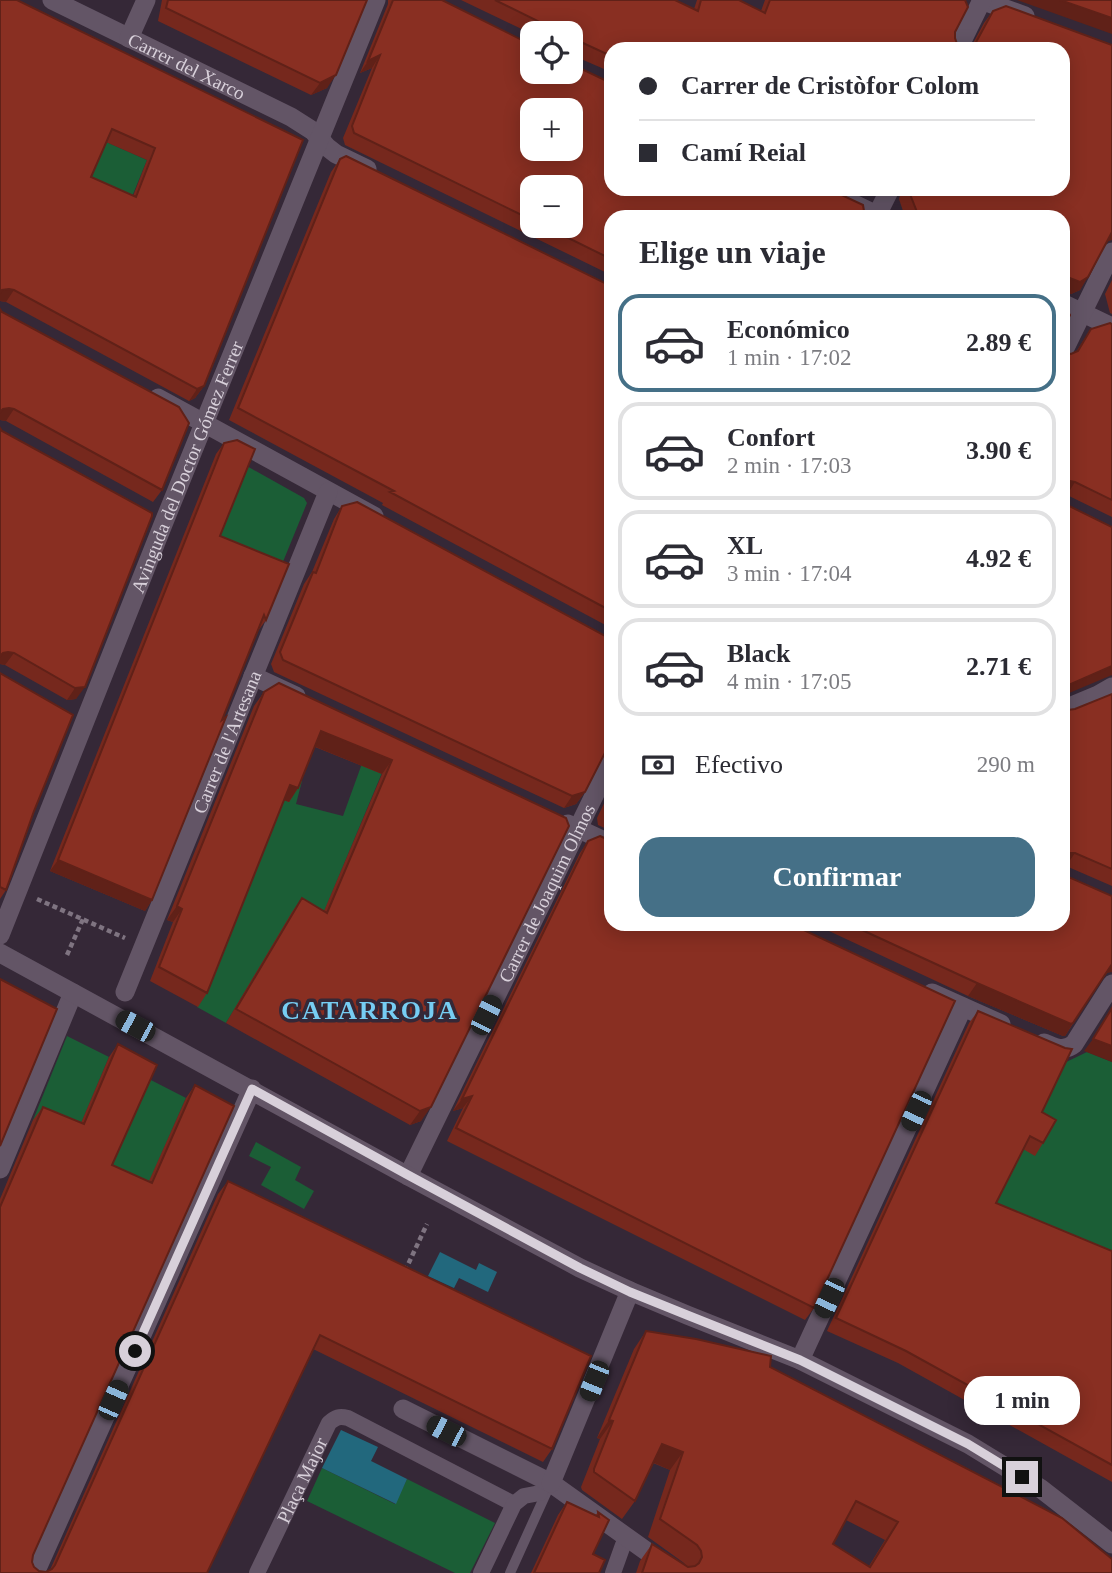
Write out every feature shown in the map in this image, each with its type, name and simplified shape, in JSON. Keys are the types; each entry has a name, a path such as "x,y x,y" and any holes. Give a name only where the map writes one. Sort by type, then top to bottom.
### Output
{"street":[{"name":"Carrer del Xarco","path":"52,0 291,117 307,126 336,154 389,180"},
{"path":"129,38 146,0"},
{"name":"Avinguda del Doctor Gómez Ferrer","path":"0,935 76,719 156,518 205,423 376,0"},
{"path":"961,42 982,0 1036,20"},
{"path":"837,196 866,210"},
{"path":"1070,337 1112,252"},
{"path":"1070,307 1112,327"},
{"path":"140,388 390,524"},
{"name":"Carrer de l'Artesana","path":"125,992 328,492"},
{"path":"253,676 310,703"},
{"path":"1070,707 1112,687"},
{"name":"Carrer de Joaquim Olmos","path":"408,1175 604,775"},
{"path":"548,814 604,841"},
{"path":"0,953 580,1268 630,1292 800,1360 968,1444 1040,1488 1112,1544"},
{"path":"914,984 1061,1049 1074,1044 1112,984"},
{"path":"0,1168 73,993"},
{"path":"800,1360 964,1007"},
{"path":"36,1573 252,1089"},
{"path":"481,1573 514,1504 524,1496 545,1488 630,1292"},
{"path":"403,1409 545,1488 677,1573"},
{"name":"Plaça Major","path":"257,1573 329,1423 335,1418 348,1418 514,1504"},
{"path":"613,1573 624,1540"}],"lane":[{"path":"510,1573 545,1488"}],"path":[{"path":"36,898 132,940"},
{"path":"67,956 83,919"},
{"path":"400,1281 427,1224"},
{"path":"404,1272 416,1278"}],"green space":[{"path":"104,141 147,160 127,209 82,189"},
{"path":"245,465 304,498 307,503 278,574 212,547"},
{"path":"368,747 389,756 324,912 300,900 226,1023 197,1007 282,796 239,755 302,781 296,804 343,816"},
{"path":"67,1036 109,1057 75,1138 33,1120"},
{"path":"1087,1052 1112,1062 1112,1267 988,1216 1062,1064"},
{"path":"147,1078 186,1098 143,1196 103,1178"},
{"path":"256,1142 301,1167 295,1180 314,1191 304,1209 261,1185 271,1167 249,1156"},
{"path":"322,1468 395,1504 407,1479 495,1523 470,1573 455,1573 307,1501"}],"water":[{"path":"440,1252 476,1270 479,1263 497,1272 488,1292 459,1278 454,1288 428,1276"},
{"path":"341,1430 378,1447 371,1461 407,1479 396,1504 322,1468"}],"building":[{"path":"0,0 17,0 303,140 204,386 197,389 14,290 2,290 0,293","holes":["112,129 155,148 136,197 91,177"]},
{"path":"168,0 367,0 336,75 320,83 166,8"},
{"path":"393,0 442,0 520,39 520,84 583,84 583,69 604,80 604,196 844,196 863,205 864,210 604,210 604,256 568,238 583,238 583,175 520,175 520,214 354,133 352,126 380,55 368,61"},
{"path":"495,0 675,0 698,11 701,0 739,0 765,13 770,0 965,0 968,7 955,32 956,42 604,42 604,53 583,43 583,21 538,21"},
{"path":"1060,0 1112,0 1112,18"},
{"path":"1006,6 1112,45 1112,232 1088,277 1080,282 1070,278 1070,210 916,210 911,196 1070,196 1070,42 976,42 993,11"},
{"path":"346,156 604,283 604,607 238,408 340,159"},
{"path":"0,309 179,407 189,423 162,490 14,409 3,409 0,412"},
{"path":"1112,324 1112,500 1070,481 1070,354 1078,351 1091,329"},
{"path":"0,428 152,513 85,687 75,688 14,653 3,653 0,656"},
{"path":"237,440 255,449 220,536 289,564 266,620 264,615 152,900 58,860 224,443"},
{"path":"357,502 604,635 604,755 585,792 572,796 283,660 280,652 313,572 316,573 342,506"},
{"path":"1070,506 1112,527 1112,666 1070,684"},
{"path":"0,673 73,715 6,890 0,887"},
{"path":"279,683 566,818 569,826 431,1107 420,1111 236,1009 302,898 327,913 392,760 321,731 298,788 290,785 207,993 159,967 182,909 177,906 264,692"},
{"path":"1112,694 1112,869 1070,853 1070,710"},
{"path":"600,836 604,838 604,931 806,931 955,1001 814,1308 456,1128 472,1096 462,1099 588,841"},
{"path":"1070,878 1112,896 1112,964 1073,1023 977,983 864,931 1070,931"},
{"path":"0,979 57,1009 0,1146"},
{"path":"1112,1008 1112,1046 1093,1039"},
{"path":"978,1011 1072,1049 1042,1112 1056,1120 1043,1143 1030,1136 996,1203 1112,1251 1112,1465 906,1351 836,1318"},
{"path":"118,1044 157,1065 112,1165 152,1183 195,1085 234,1106 33,1555 34,1567 46,1572 55,1565 228,1181 591,1356 552,1449 320,1335 207,1573 0,1573 0,1207 43,1107 84,1124"},
{"path":"646,1331 771,1356 770,1367 1062,1518 1112,1559 1112,1573 642,1573 652,1544 688,1567 695,1566 702,1557 697,1545 660,1519 683,1452 662,1444 635,1501 594,1472 613,1421 609,1420","holes":["856,1501 898,1522 870,1567 833,1544"]},
{"path":"567,1502 599,1517 598,1512 609,1520 593,1554 605,1560 599,1573 534,1573"}],"district":[{"name":"CATARROJA","path":"370,1010"}],"route":[{"path":"135,1351 252,1089 580,1268 630,1292 800,1360 968,1444 1022,1477"}]}
